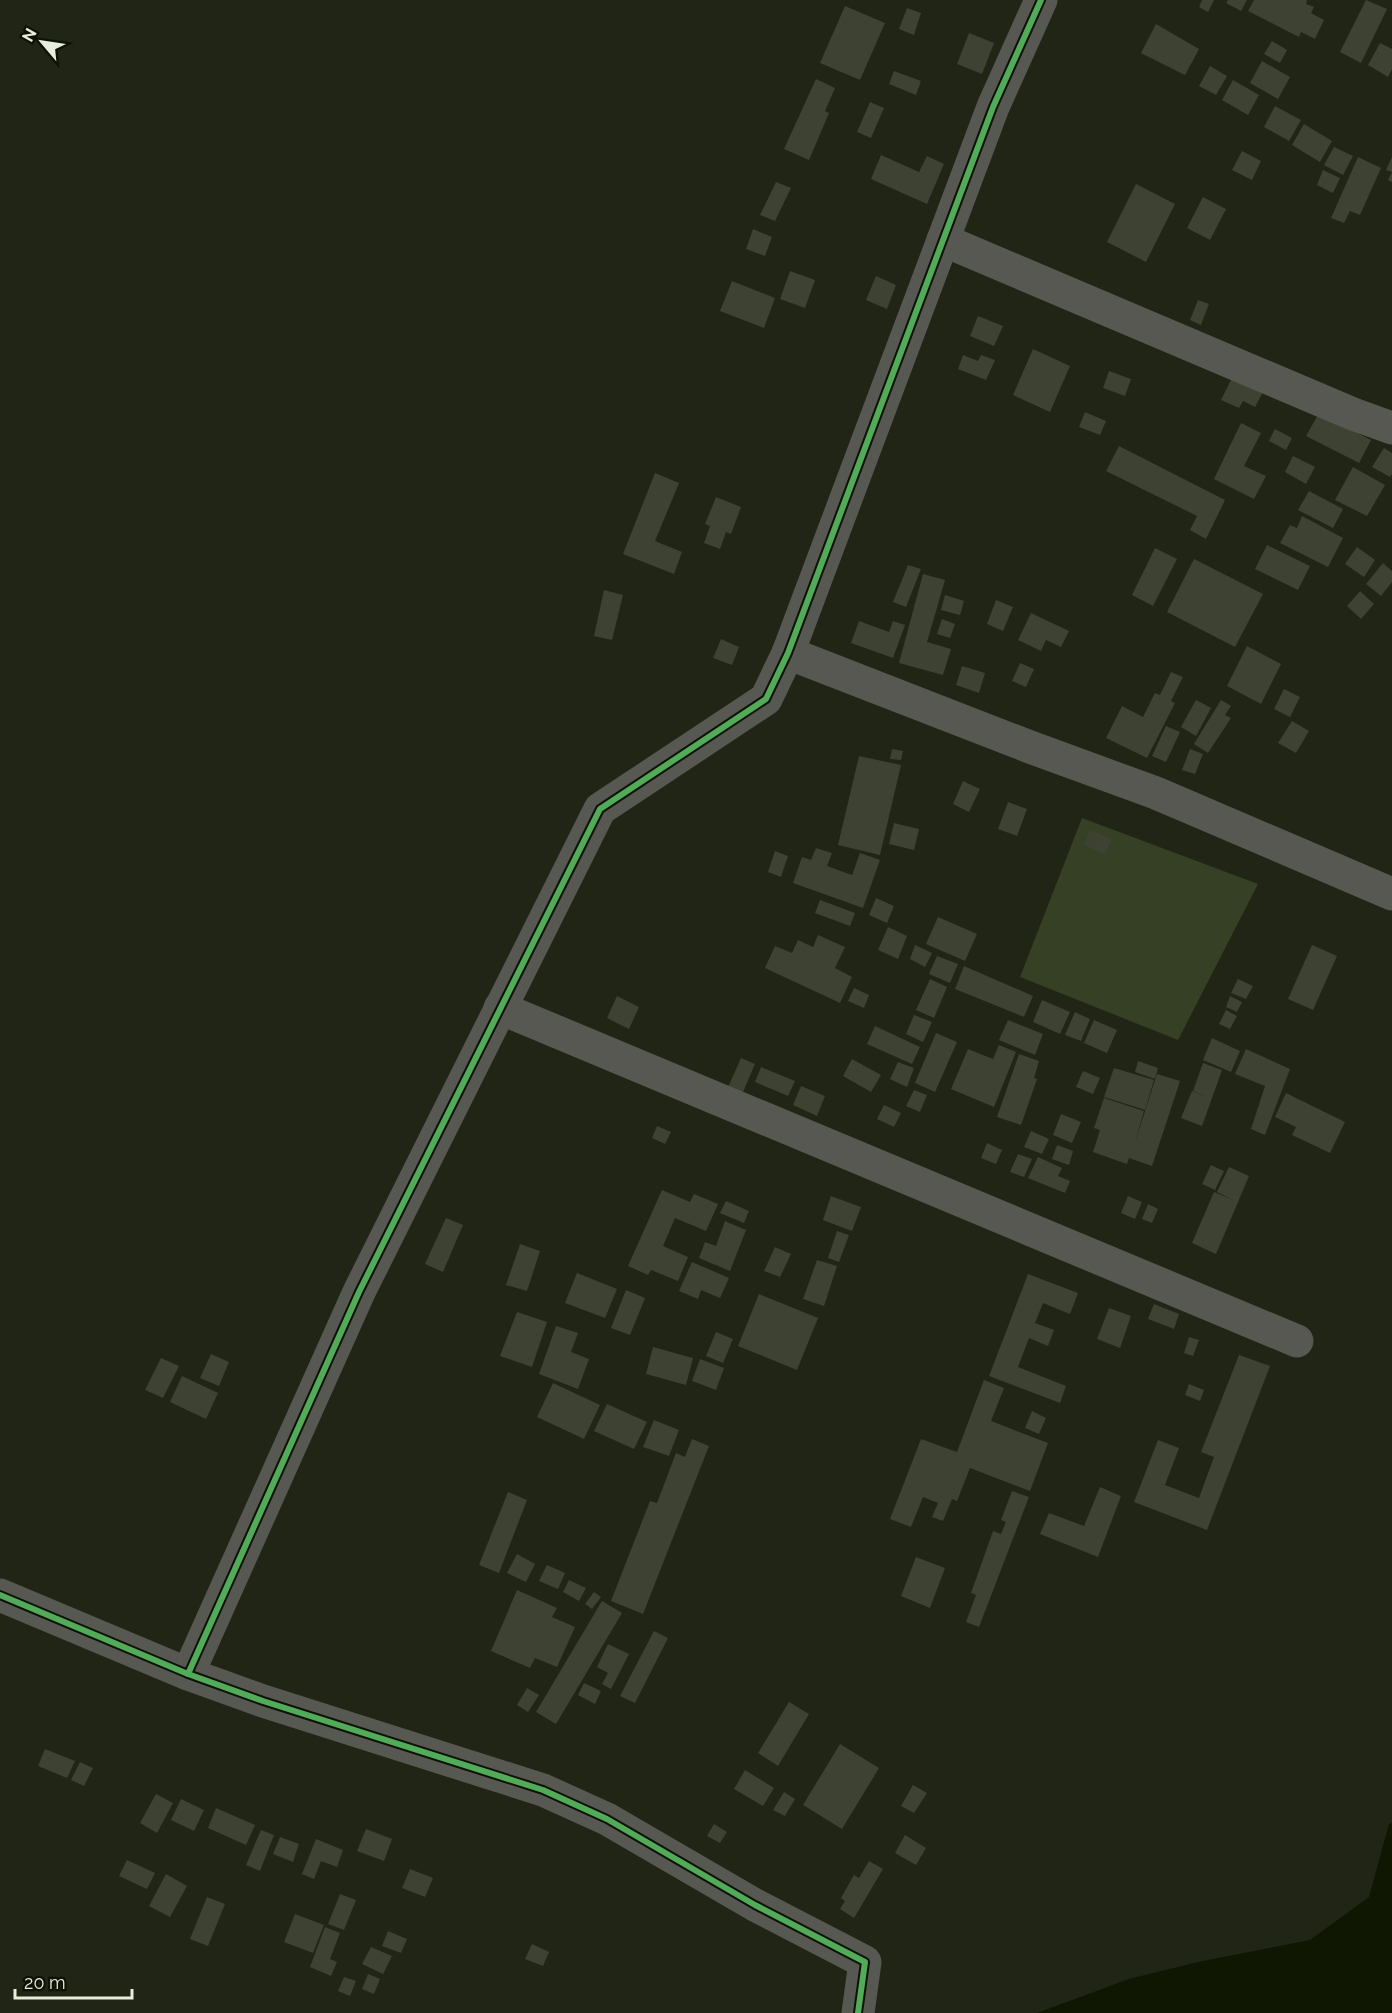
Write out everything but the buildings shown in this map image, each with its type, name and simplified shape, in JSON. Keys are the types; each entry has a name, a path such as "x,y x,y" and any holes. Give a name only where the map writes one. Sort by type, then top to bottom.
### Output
{"street":[{"path":"188,1674 359,1292 600,808 766,699 788,653 993,106 1041,0"},
{"path":"943,240 1353,414 1392,428"},
{"path":"788,653 1030,747 1156,793 1392,894"},
{"path":"500,1008 1297,1341"},
{"path":"0,1595 188,1674 263,1701 543,1790 607,1819 755,1905 865,1962 858,2013"}],"green space":[{"path":"1082,818 1258,884 1178,1040 1020,977"}],"shaded area":[{"path":"1392,1823 1392,2013 1037,2013 1129,1979 1198,1962 1310,1940 1369,1897 1389,1824"}],"cycle path":[{"path":"188,1674 359,1292 600,809 766,699 788,653 993,107 1041,0"},
{"path":"0,1595 188,1674 263,1701 543,1790 607,1819 755,1905 865,1962 858,2013"}]}
